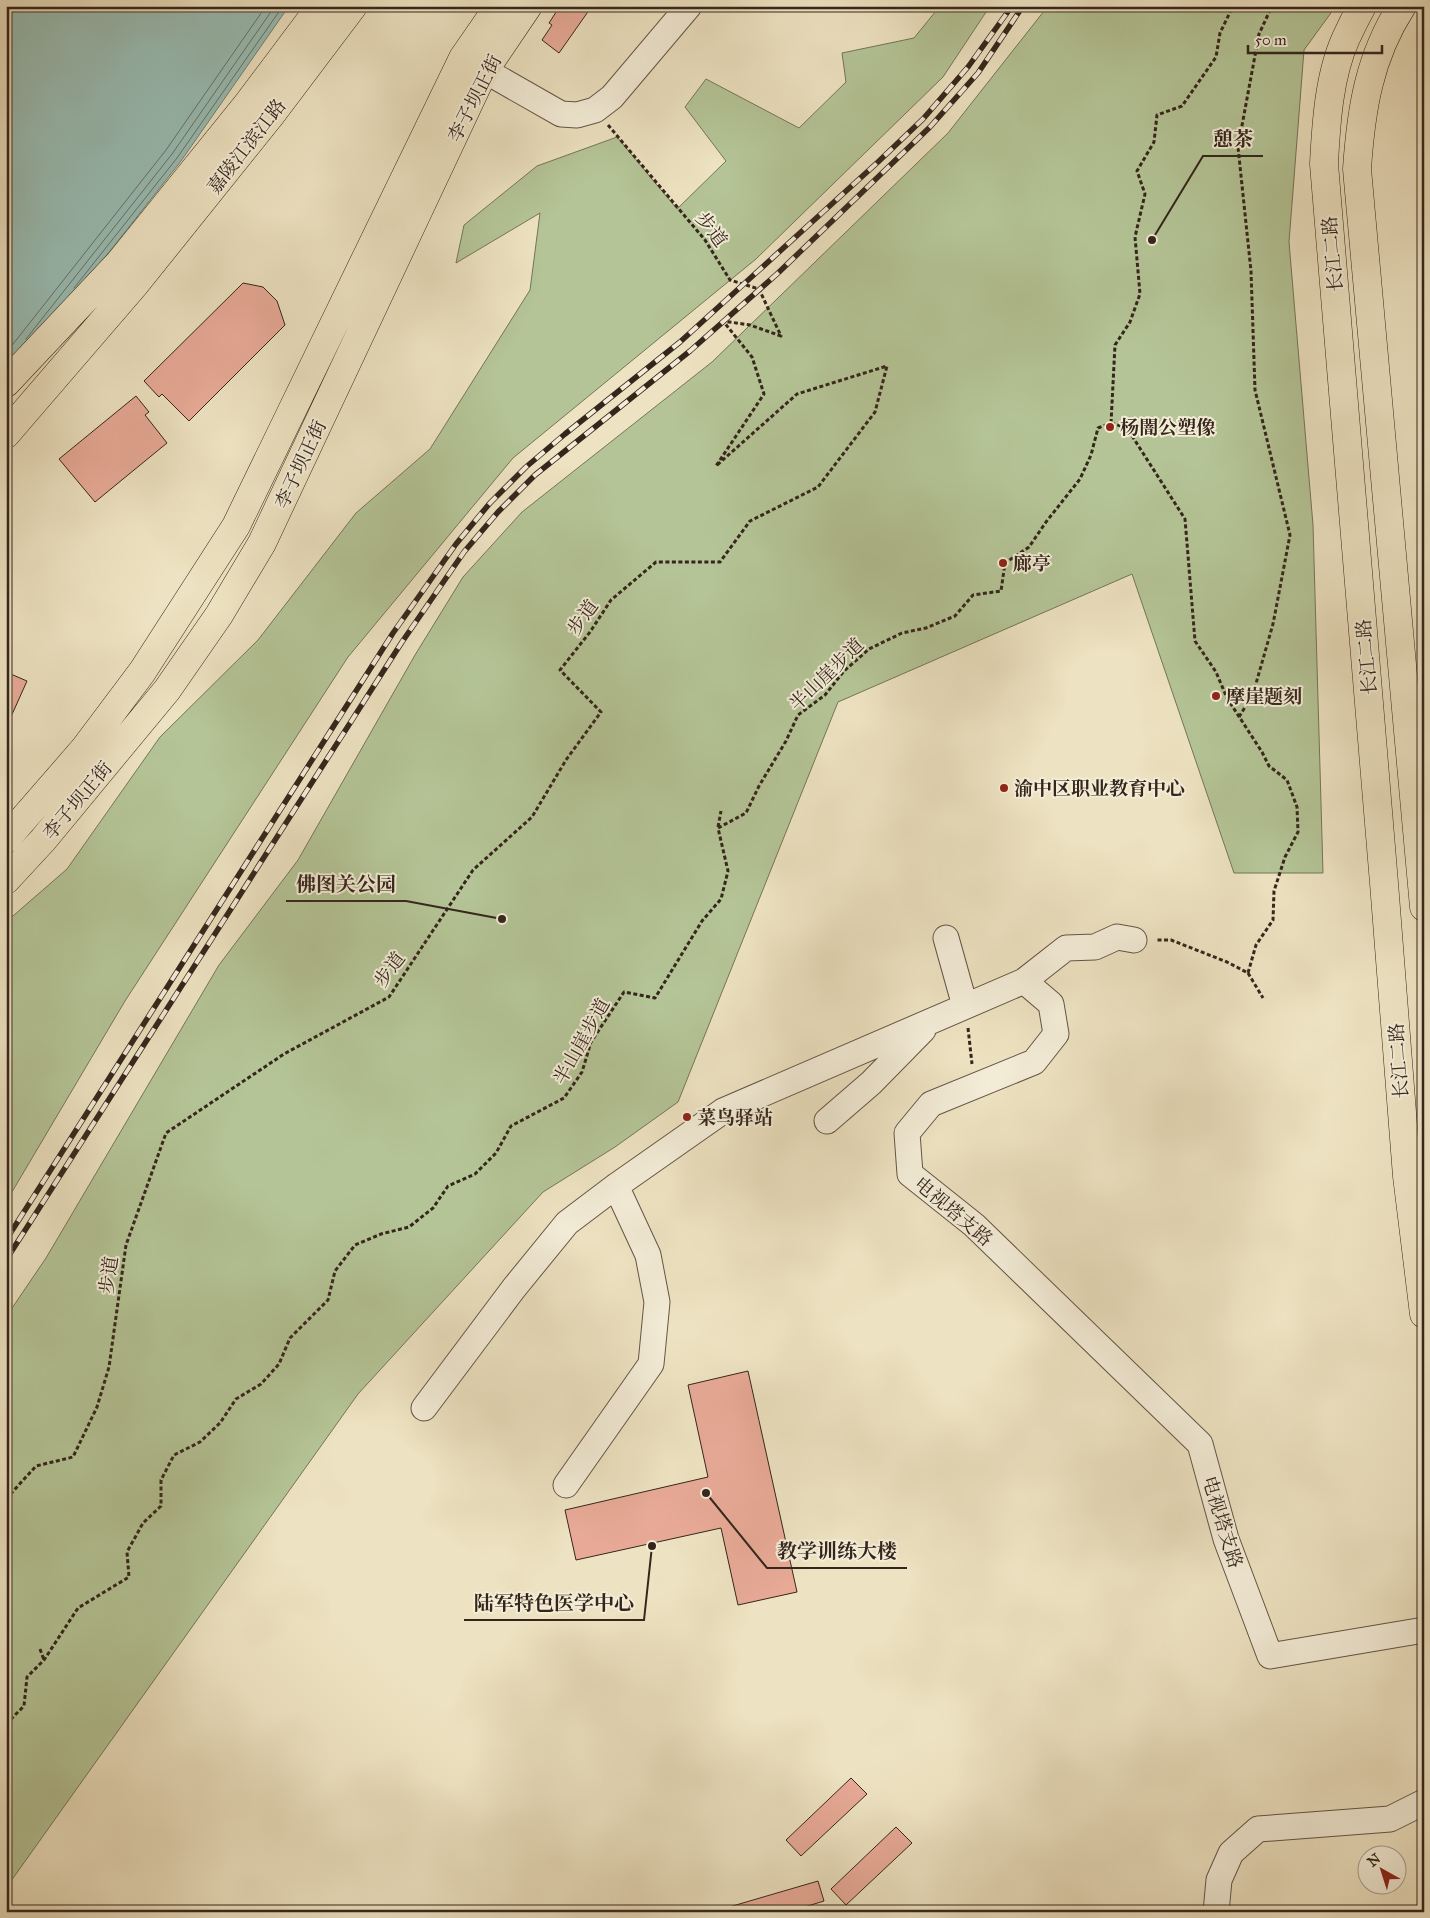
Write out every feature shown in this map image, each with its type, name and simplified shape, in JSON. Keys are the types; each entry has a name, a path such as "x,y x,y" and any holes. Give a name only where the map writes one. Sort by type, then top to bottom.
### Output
{"main road":[{"name":"嘉陵江滨江路","path":"6,383 119,263 249,102 321,6"},
{"name":"嘉陵江滨江路","path":"6,434 136,283 270,116 354,6"},
{"name":"李子坝正街","path":"6,880 43,840 167,690 219,615 262,543 474,65 498,6"},
{"name":"李子坝正街","path":"6,839 85,748 142,672 236,526 474,65 528,6"},
{"name":"长江二路","path":"1362,6 1345,39 1333,83 1326,124 1324,164 1384,873 1407,1176 1424,1314"},
{"name":"长江二路","path":"1402,6 1378,51 1365,93 1357,169 1424,907"}],"street":[{"path":"474,65 561,114 577,116 595,110 612,97 689,6"},
{"path":"424,1408 514,1288 567,1223 723,1111 1024,981 1066,948 1095,947 1117,937 1134,940"},
{"path":"946,938 965,1006"},
{"name":"电视塔支路","path":"1024,981 1051,1004 1056,1034 1034,1062 931,1104 907,1133 910,1174 974,1225 1200,1444 1226,1539 1270,1656 1424,1630"},
{"path":"827,1121 871,1082 934,1020"},
{"path":"566,1485 651,1364 658,1302 648,1255 616,1186"},
{"path":"1216,1912 1219,1880 1231,1853 1258,1829 1390,1819 1424,1802"}],"path":[{"path":"1233,6 1220,33 1216,57 1182,106 1157,115 1154,142 1138,170 1145,194 1135,237 1140,294 1130,322 1115,345 1114,401 1111,423 1127,428 1185,519 1194,641 1216,672 1227,698 1269,766 1287,780 1297,807 1298,832 1285,857 1274,891 1273,920 1256,946 1248,973"},
{"path":"1239,717 1253,694 1273,624 1290,535 1255,390 1251,271 1238,147 1259,34 1272,6"},
{"name":"步道","path":"6,1499 36,1466 74,1457 97,1407 109,1367 126,1245 166,1133 284,1054 389,997 473,870 532,817 566,760 601,712 560,670 612,600 656,562 720,562 750,521 818,487 876,412 887,366 797,394 716,466 764,394 752,357 723,321 750,325 781,336 759,289 730,280 705,240 595,110"},
{"name":"半山崖步道","path":"6,1724 24,1706 27,1677 44,1660 78,1608 129,1577 127,1552 142,1523 161,1506 161,1480 174,1454 200,1442 220,1423 236,1399 261,1384 279,1364 290,1338 328,1300 335,1271 355,1245 381,1234 409,1228 433,1208 448,1186 475,1174 496,1153 511,1126 564,1098 582,1072 591,1042 624,992 655,998 702,921 721,899 728,871 718,828 746,813 759,786 786,741 798,715 825,695 844,671 869,649 902,633 926,628 955,616 973,595 1001,591 1005,563 1029,547 1080,479 1091,455 1098,428 1111,423"},
{"path":"718,828 721,811"},
{"path":"1134,940 1172,940 1227,962 1248,973 1263,998"},
{"path":"965,1006 975,1085"},
{"path":"592,1019 597,1033"},
{"path":"40,1649 44,1660"}],"green space":[{"path":"940,6 990,6 943,77 756,259 513,458 348,657 125,1001 6,1202 6,922 67,869 160,737 258,640 356,513 430,449 530,290 540,213 456,263 464,225 537,166 617,137 677,209 726,161 685,107 706,79 799,128 846,82 842,53 914,38"},
{"path":"1048,6 1336,6 1304,50 1289,242 1313,525 1323,873 1234,873 1132,574 838,702 678,1102 615,1147 543,1192 358,1394 6,1888 6,1317 46,1258 219,965 298,860 415,655 463,577 522,512 712,362 948,133"}],"water":[{"path":"6,6 289,6 181,161 6,383"}],"building":[{"path":"560,6 592,6 559,53 542,40 552,25 549,23"},
{"path":"243,283 263,287 277,301 285,325 189,421 162,394 159,397 144,381"},
{"path":"136,396 149,412 145,415 167,443 95,502 59,459"},
{"path":"6,672 27,681 10,719 6,717"},
{"path":"748,1371 797,1592 738,1605 721,1528 576,1560 565,1510 708,1477 688,1385"},
{"path":"851,1778 867,1794 801,1856 786,1840"},
{"path":"896,1827 912,1843 846,1905 831,1889"},
{"path":"818,1881 824,1901 788,1912 712,1912"}],"railway":[{"path":"6,1240 393,633 456,544 490,503 526,467 680,342 923,119 968,67 1012,6"},
{"path":"6,1260 402,642 464,552 498,512 535,475 690,351 777,274 930,127 978,73 1023,6"}],"place":[{"name":"憩茶","path":"1152,240"},
{"name":"杨闇公塑像","path":"1110,427"},
{"name":"廊亭","path":"1003,563"},
{"name":"摩崖题刻","path":"1216,696"},
{"name":"渝中区职业教育中心","path":"1004,788"},
{"name":"佛图关公园","path":"502,919"},
{"name":"菜鸟驿站","path":"687,1117"},
{"name":"教学训练大楼","path":"706,1493"},
{"name":"陆军特色医学中心","path":"652,1546"}]}
